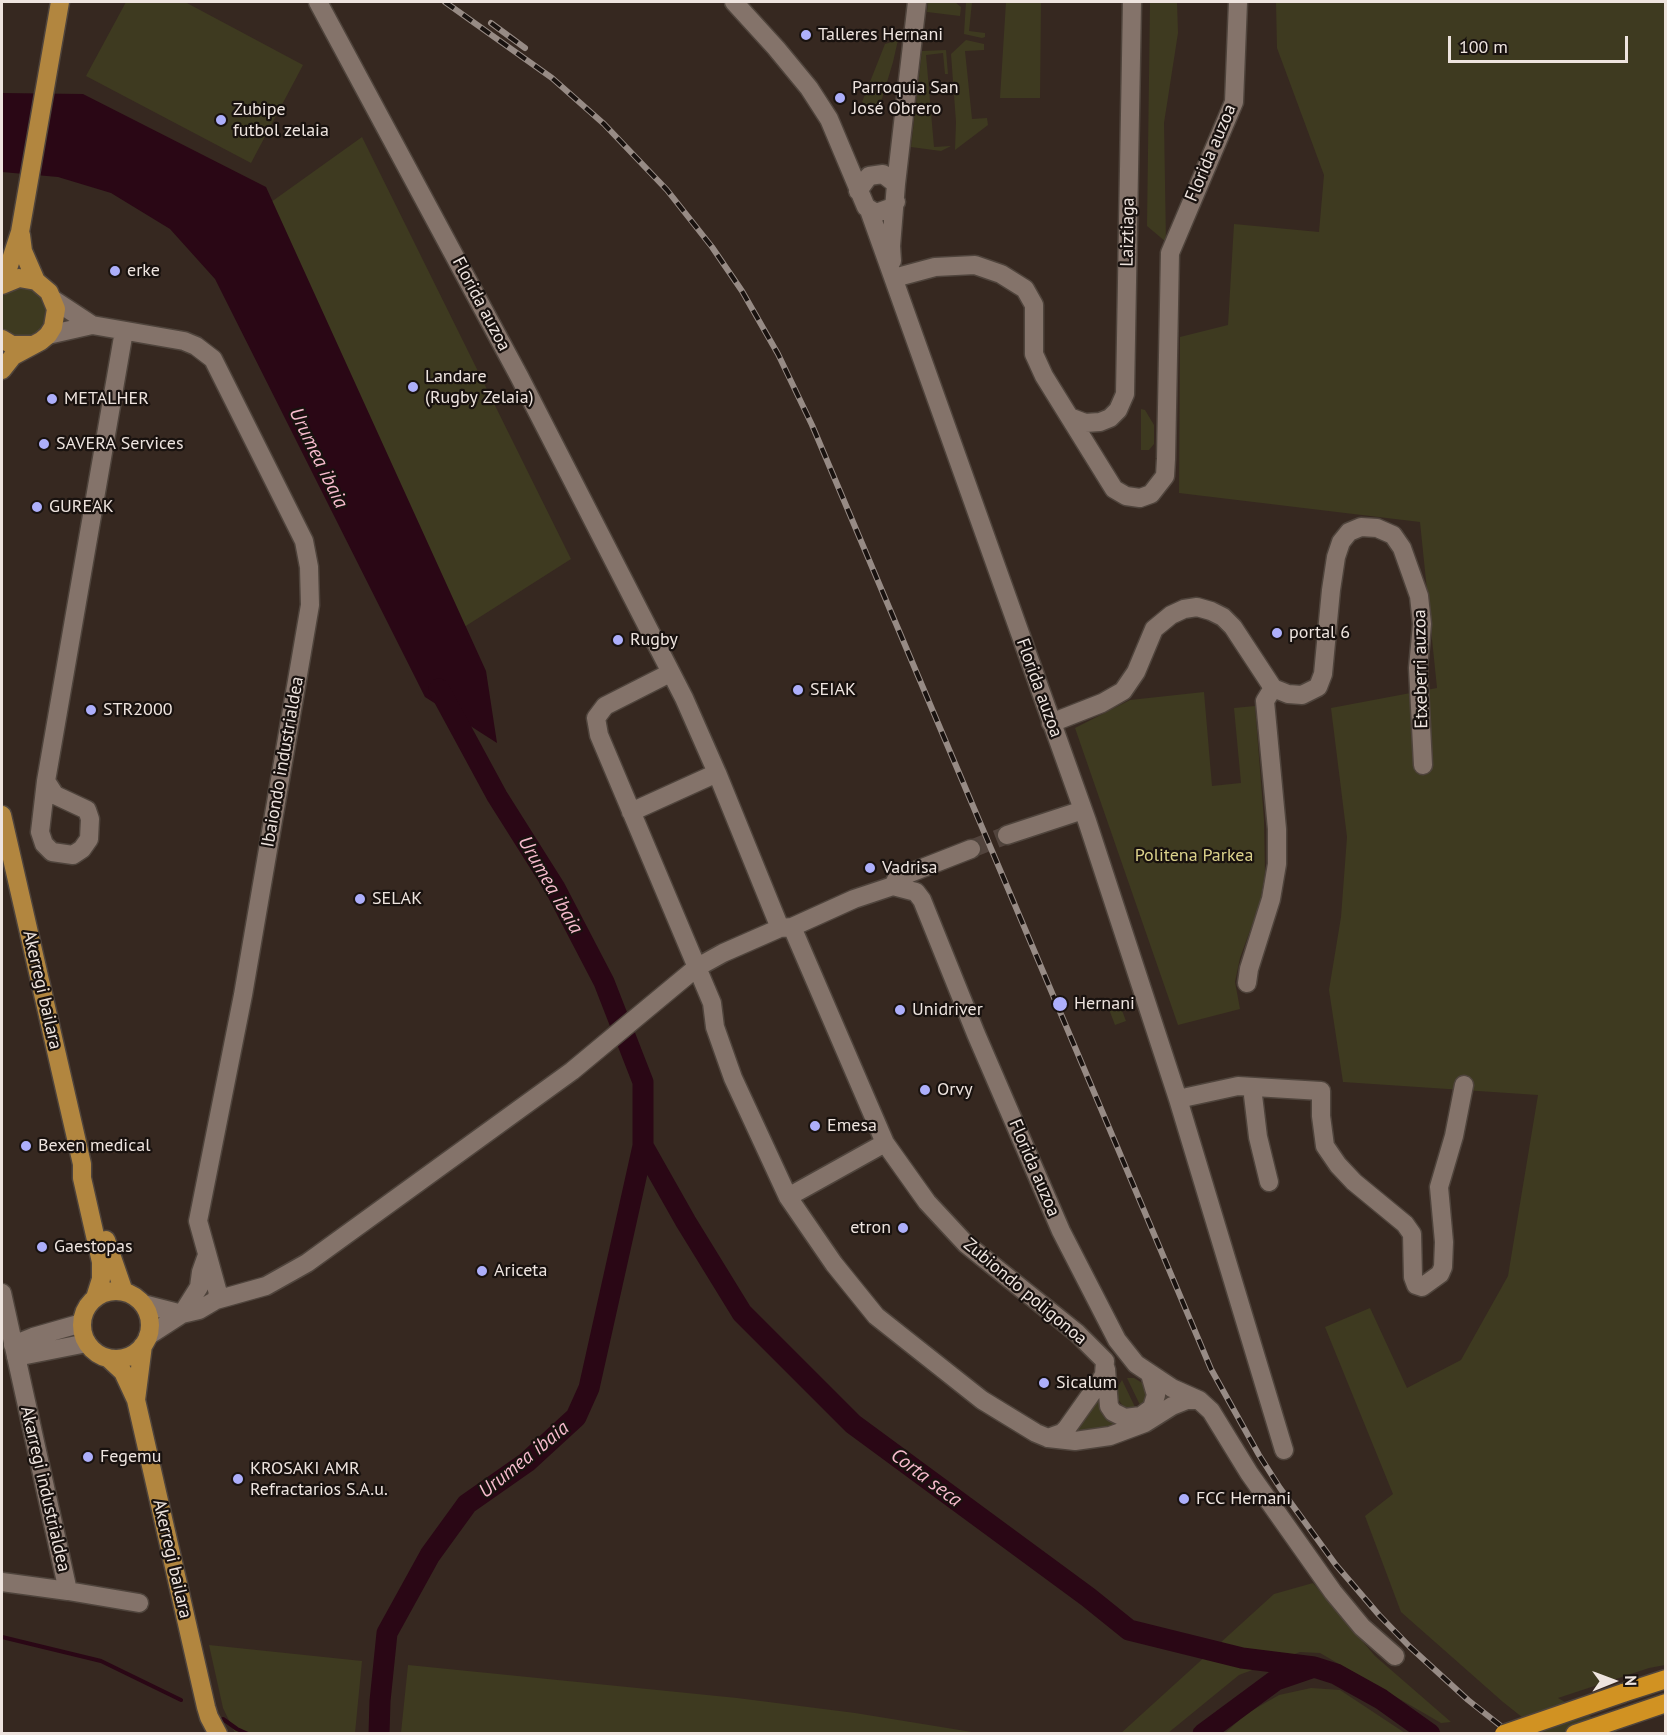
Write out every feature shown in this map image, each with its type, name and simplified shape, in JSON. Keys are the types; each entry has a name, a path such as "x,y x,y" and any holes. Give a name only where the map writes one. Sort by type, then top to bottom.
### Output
{"highway":[{"path":"1504,1734 1665,1679"},
{"path":"1575,1734 1665,1703"}],"main road":[{"path":"2,285 20,232 60,2"},
{"path":"20,232 23,251 36,281"},
{"path":"2,285 19,278 36,281 50,292 54,300 56,318 48,335 13,356 2,370"},
{"path":"2,339 12,345 32,345"},
{"name":"Akerregi bailara","path":"2,815 82,1164"},
{"path":"82,1164 124,1292"},
{"path":"82,1164 82,1178 100,1262 101,1279 95,1298"},
{"path":"114,1291 134,1296 143,1304 148,1314 150,1325 136,1400 123,1372 108,1358 95,1352 83,1334 82,1323 88,1305 95,1298 114,1291"},
{"path":"108,1358 127,1357 136,1353 146,1341"},
{"name":"Akerregi bailara","path":"136,1400 210,1725 218,1734"}],"street":[{"name":"Florida auzoa","path":"318,2 519,376 670,673 786,927"},
{"path":"734,2 809,88 830,119 858,191 883,178"},
{"name":"Florida auzoa","path":"894,278 891,246 896,202 883,178 899,158 917,2"},
{"name":"Laiztiaga","path":"1072,418 1085,423 1100,422 1110,418 1118,410 1125,394 1132,2"},
{"name":"Florida auzoa","path":"1072,418 1114,489 1126,496 1140,498 1151,494 1158,486 1165,476 1166,459 1170,253 1234,102 1238,2"},
{"path":"849,165 883,178"},
{"name":"Florida auzoa","path":"858,191 869,210 894,278 1051,723 1076,811 1178,1099 1284,1450"},
{"path":"869,210 885,211 896,202"},
{"path":"894,278 935,267 975,265 1001,274 1024,289 1034,305 1034,354 1044,376 1072,418"},
{"path":"54,300 92,325"},
{"path":"48,335 92,325"},
{"name":"Ibaiondo industrialdea","path":"92,325 184,341 196,346 213,359 304,540 309,567 309,605 249,959 198,1221 218,1293 216,1300"},
{"path":"46,781 124,331"},
{"name":"Etxeberri auzoa","path":"1273,688 1288,694 1302,695 1318,687 1323,674 1330,590 1341,542 1349,532 1361,527 1377,528 1393,535 1401,549 1419,596 1422,624 1418,668 1423,765"},
{"path":"1051,723 1102,703 1123,691 1136,672 1154,628 1171,615 1184,609 1197,607 1223,617 1233,627 1273,688 1265,700 1277,829 1276,864 1271,900 1249,969 1247,983"},
{"path":"670,673 605,706 596,718 599,735 712,1003 715,1028 733,1078 788,1197 834,1264 876,1316 982,1400 1036,1433 1048,1438 1075,1441 1110,1436 1144,1423 1164,1398"},
{"path":"631,812 717,773"},
{"path":"1007,835 1076,811"},
{"path":"893,886 897,878 972,849"},
{"path":"146,1341 190,1312 216,1300 274,1282 307,1263 589,1057 696,968 723,953 854,898 893,886 916,892 931,866"},
{"name":"Florida auzoa","path":"916,892 922,900 976,1034 1061,1231 1117,1340 1130,1358 1150,1374 1164,1398 1199,1400"},
{"name":"Zubiondo poligonoa","path":"786,927 885,1143 927,1202 966,1244 1077,1333 1104,1361"},
{"path":"1178,1099 1238,1086 1321,1091 1321,1116 1325,1146 1354,1182 1406,1224 1412,1234 1413,1277 1416,1285 1422,1287 1440,1274 1443,1267 1444,1242 1439,1187 1454,1136 1464,1085"},
{"path":"1252,1087 1258,1137 1269,1182"},
{"path":"788,1197 885,1143"},
{"path":"207,1255 206,1271 211,1292 216,1300 233,1307"},
{"path":"190,1312 207,1255"},
{"path":"213,1275 235,1286 254,1289"},
{"path":"143,1304 210,1313 256,1298 274,1282"},
{"name":"Akarregi industrialdea","path":"2,1293 68,1591 2,1582"},
{"path":"7,1318 33,1336"},
{"path":"15,1351 33,1336 82,1323"},
{"path":"15,1351 87,1343"},
{"path":"1048,1438 1062,1433 1067,1428 1104,1375 1104,1361"},
{"path":"1104,1361 1109,1406 1113,1412 1125,1418 1141,1416 1164,1398 1199,1400 1218,1420 1249,1473 1333,1592 1362,1628 1395,1656"},
{"path":"68,1591 139,1603"}],"green space":[{"name":"Zubipe futbol zelaia","path":"126,2 185,2 303,65 251,163 86,76"},
{"path":"928,2 955,2 961,7 960,16 927,12"},
{"path":"966,2 972,2 969,31 985,33 985,37 964,34"},
{"path":"1006,2 1041,2 1040,98 1000,98"},
{"path":"1150,2 1177,2 1178,33 1164,123 1166,242 1147,226"},
{"path":"1276,2 1665,2 1665,1665 1649,1668 1558,1698 1619,1733 1542,1733 1503,1702 1401,1612 1365,1516 1393,1494 1325,1327 1370,1308 1407,1388 1461,1360 1508,1276 1538,1095 1343,1082 1329,990 1341,917 1347,837 1331,708 1437,688 1420,522 1179,493 1180,337 1228,325 1234,224 1319,232 1324,175 1277,48"},
{"path":"898,40 878,112 862,102 885,44"},
{"path":"966,40 984,44 984,50 965,51 972,119 987,118 988,125 955,150 956,122 951,54"},
{"path":"946,50 948,74 945,74 943,53 926,55 934,147 951,146 941,151 911,147 922,51"},
{"name":"Landare (Rugby Zelaia)","path":"362,137 571,559 461,629 253,215"},
{"path":"18,286 36,289 48,303 48,321 39,334 23,340 7,334 2,329 2,297 10,289"},
{"path":"1141,409 1145,410 1154,425 1154,444 1149,450 1141,450"},
{"name":"Politena Parkea","path":"1204,692 1212,786 1241,783 1234,708 1255,706 1264,820 1265,873 1260,903 1240,958 1235,982 1240,1009 1178,1025 1075,728 1130,700"},
{"path":"1118,1000 1126,1021 1115,1025 1107,1004"},
{"path":"1127,1378 1134,1378 1144,1384 1146,1396 1140,1405"},
{"path":"1122,1380 1135,1407 1124,1407 1117,1398 1117,1388"},
{"path":"1098,1393 1130,1425 1080,1434 1076,1431"},
{"path":"1313,1583 1375,1656 1451,1722 1441,1723 1320,1653 1300,1652 1239,1675 1168,1733 1120,1734 1274,1594"},
{"path":"209,1645 362,1661 355,1733 235,1733 223,1708"},
{"path":"408,1665 737,1698 855,1713 978,1733 401,1733"},
{"path":"1311,1688 1340,1690 1405,1733 1225,1733 1246,1714 1279,1695"}],"water":[{"path":"2,93 83,94 266,187 486,671 497,743 425,697 215,279 170,229 111,193 58,177 2,172"}],"waterway":[{"name":"Urumea ibaia","path":"379,1734 387,1633 430,1555 467,1504 527,1462 576,1417 589,1388 643,1146 643,1082 604,982 555,888 497,796 439,689"},
{"name":"Corta seca","path":"643,1146 742,1313 853,1424 1088,1597 1129,1630 1242,1658 1314,1667"},
{"path":"2,1637 101,1661 181,1700"},
{"name":"Urumea ibaia","path":"1203,1734 1276,1680 1314,1667 1336,1674 1381,1699 1430,1734"},
{"path":"223,1719 248,1734"}],"tunnel":[{"path":"971,849 1007,835"}],"railway":[{"path":"445,2 552,78 604,124 667,190 712,247 742,291 778,354 812,425 1211,1369 1280,1488 1336,1565 1410,1647 1468,1700 1511,1734"},
{"path":"491,23 525,48"}],"place":[{"name":"Talleres Hernani","path":"806,35"},
{"name":"Parroquia San José Obrero","path":"840,98"},
{"name":"Zubipe futbol zelaia","path":"221,120"},
{"name":"erke","path":"115,271"},
{"name":"Landare (Rugby Zelaia)","path":"413,387"},
{"name":"METALHER","path":"52,399"},
{"name":"SAVERA Services","path":"44,444"},
{"name":"GUREAK","path":"37,507"},
{"name":"portal 6","path":"1277,633"},
{"name":"Rugby","path":"618,640"},
{"name":"SEIAK","path":"798,690"},
{"name":"STR2000","path":"91,710"},
{"name":"Vadrisa","path":"870,868"},
{"name":"SELAK","path":"360,899"},
{"name":"Hernani","path":"1060,1004"},
{"name":"Unidriver","path":"900,1010"},
{"name":"Orvy","path":"925,1090"},
{"name":"Emesa","path":"815,1126"},
{"name":"Bexen medical","path":"26,1146"},
{"name":"etron","path":"903,1228"},
{"name":"Gaestopas","path":"42,1247"},
{"name":"Ariceta","path":"482,1271"},
{"name":"Sicalum","path":"1044,1383"},
{"name":"Fegemu","path":"88,1457"},
{"name":"KROSAKI AMR Refractarios S.A.u.","path":"238,1479"},
{"name":"FCC Hernani","path":"1184,1499"}]}
